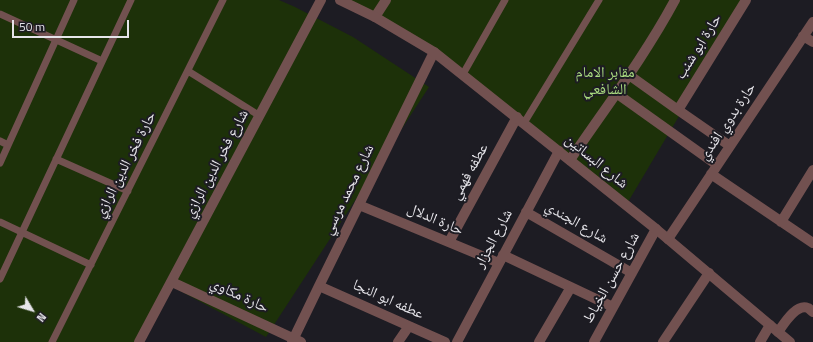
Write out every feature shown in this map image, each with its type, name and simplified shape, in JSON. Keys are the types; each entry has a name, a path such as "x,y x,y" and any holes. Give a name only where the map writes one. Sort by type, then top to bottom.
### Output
{"street":[{"name":"شارع فخر الدين الرازي","path":"139,342 321,0"},
{"name":"شارع البساتين","path":"340,0 375,17 434,52 463,74 656,229 790,342"},
{"path":"375,17 386,0"},
{"path":"570,160 663,23 675,0"},
{"name":"حارة ابو شنب","path":"678,110 746,0"},
{"name":"حارة بدوي افندي","path":"668,239 813,22"},
{"path":"803,36 813,42"},
{"name":"شارع محمد مرسي","path":"296,341 318,286 434,52"},
{"path":"628,75 730,146"},
{"path":"616,93 781,222 813,243"},
{"name":"عطفه فهمي","path":"449,242 521,120"},
{"name":"شارع الجزار","path":"457,342 559,151"},
{"path":"781,222 813,170"},
{"name":"حارة الدلال","path":"359,205 449,242 501,259 570,287 613,307"},
{"name":"شارع الجندي","path":"526,212 632,273"},
{"name":"شارع حسن الخياط","path":"594,342 656,229"},
{"path":"663,342 709,273"},
{"name":"حارة مكاوي","path":"172,282 296,341"},
{"name":"عطفه ابو النجا","path":"318,286 445,342"},
{"path":"539,342 570,287"},
{"path":"760,342 774,328 802,307 813,312"},
{"path":"398,342 409,326"}],"lane":[{"path":"0,163 74,0"},
{"path":"0,279 131,0"},
{"name":"حارة فخر الدين الرازي","path":"52,342 223,0"},
{"path":"463,74 506,0"},
{"path":"521,120 599,0"},
{"path":"0,14 102,61"},
{"path":"188,72 260,116"},
{"path":"0,141 8,145"},
{"path":"56,159 128,191"},
{"path":"0,222 91,264"}],"green space":[{"path":"0,0 279,0 353,37 429,87 266,337 169,285 135,342 0,342"},
{"name":"مقابر الامام الشافعي","path":"346,0 748,0 628,202 429,45"}]}
